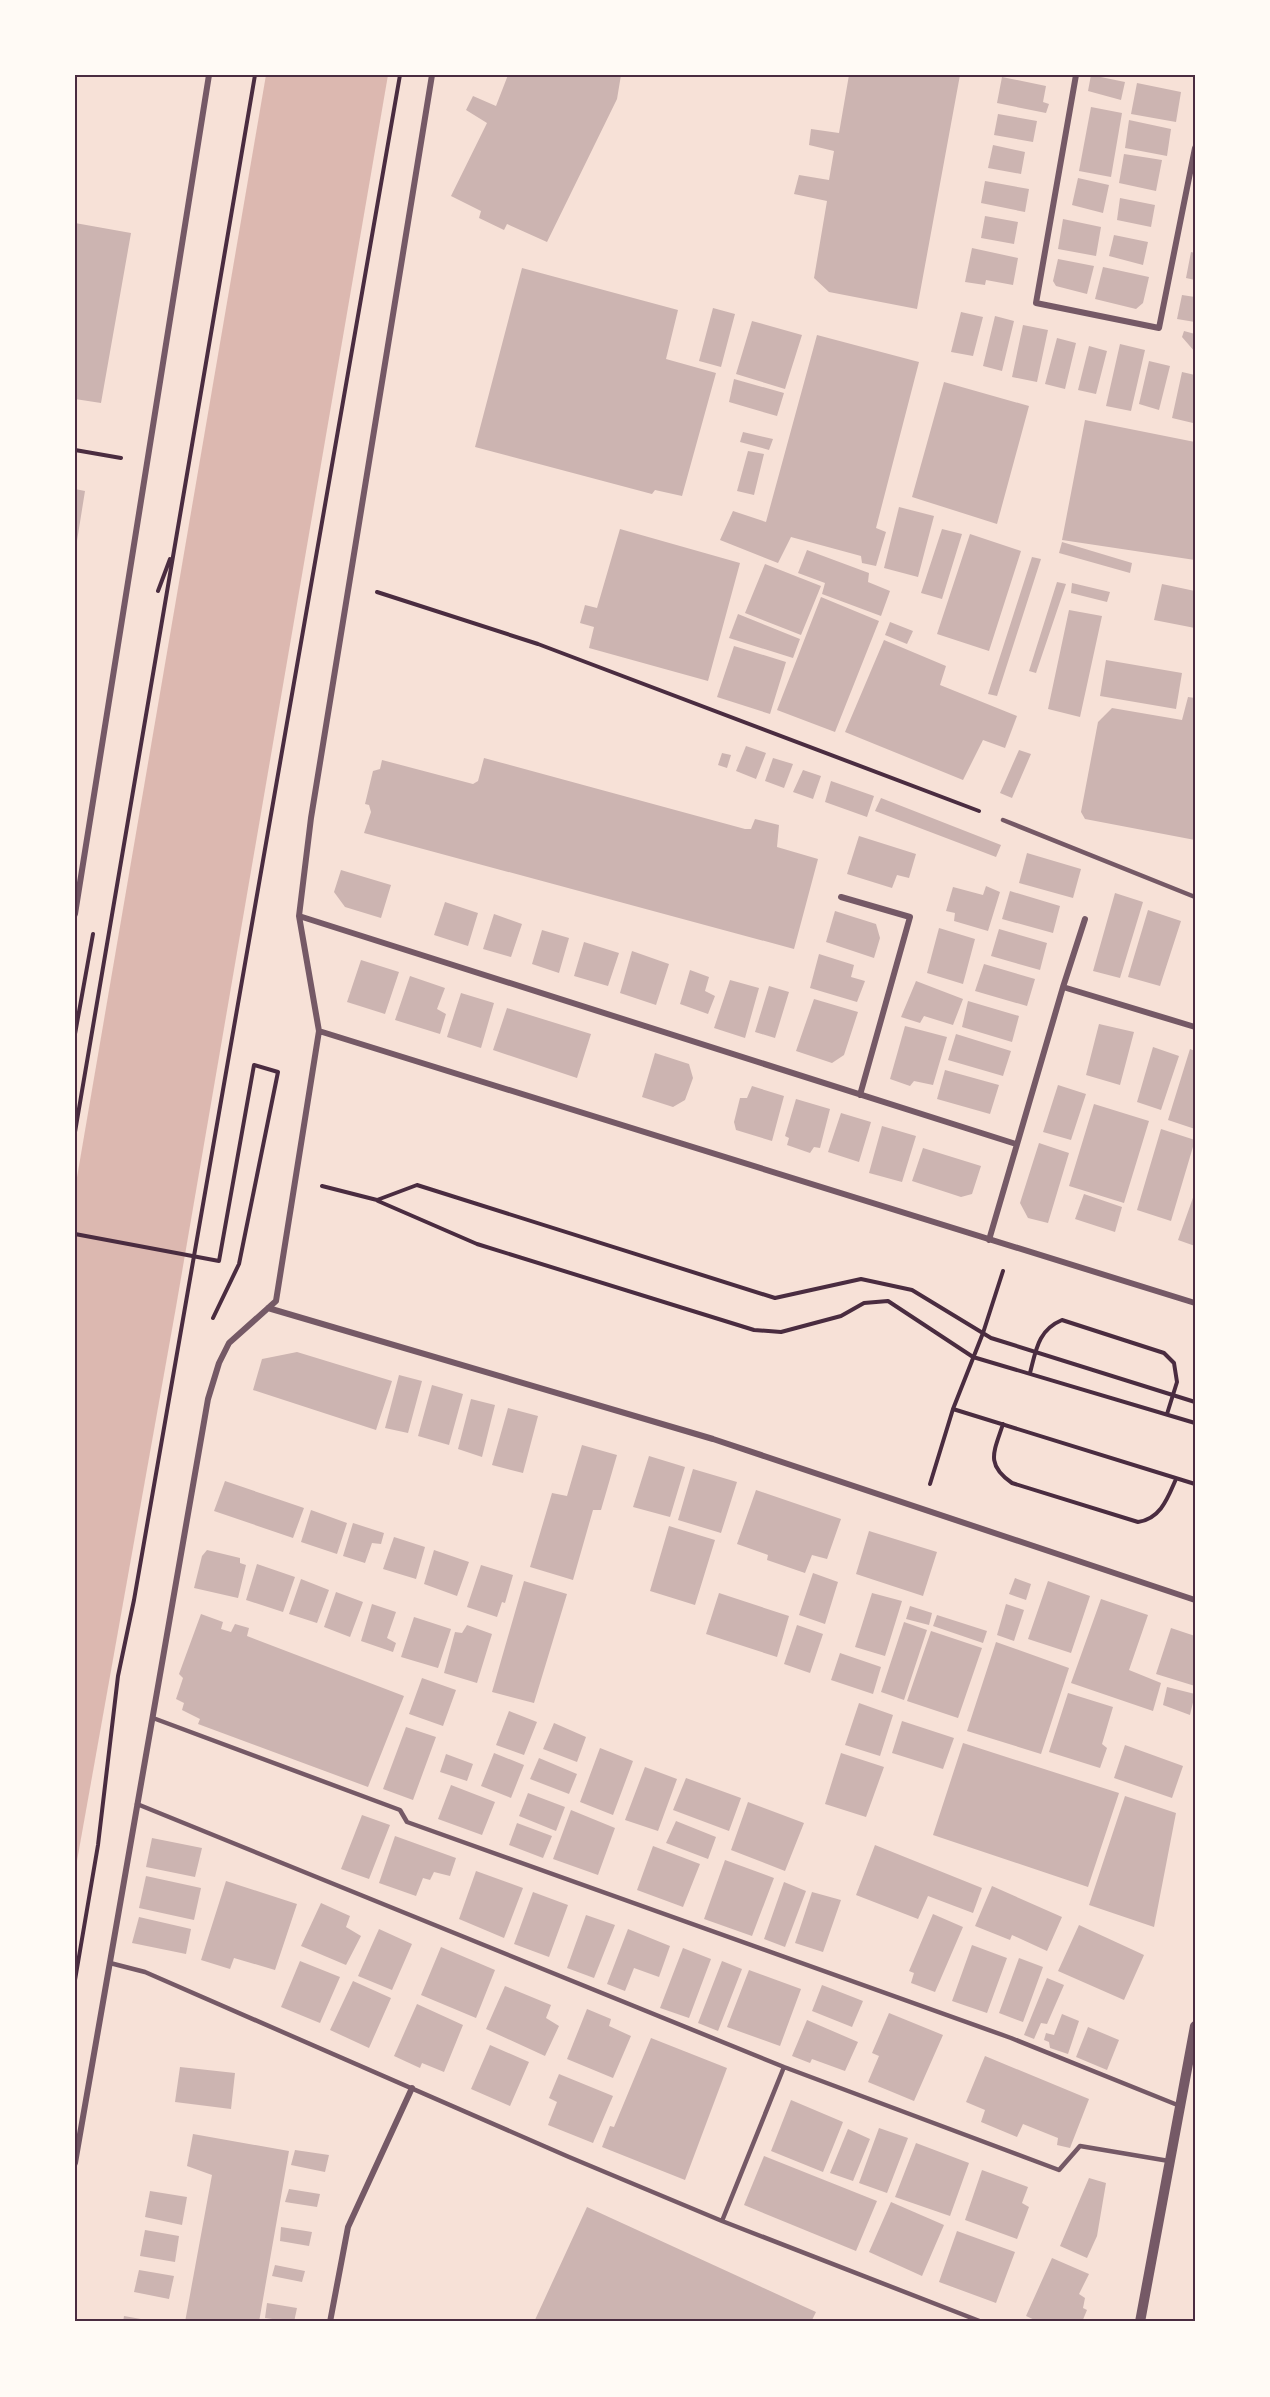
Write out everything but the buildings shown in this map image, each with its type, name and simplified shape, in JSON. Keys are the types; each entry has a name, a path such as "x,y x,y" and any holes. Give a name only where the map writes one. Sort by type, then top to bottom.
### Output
{"street":[{"path":"75,914 209,75"},
{"path":"75,2163 208,1399 219,1363 229,1343 276,1301 319,1031 299,916 311,818 432,75"},
{"path":"1076,75 1036,303 1159,328 1195,148"},
{"path":"841,897 910,916 860,1095"},
{"path":"299,916 1016,1144"},
{"path":"989,1240 1085,919"},
{"path":"1063,987 1195,1027"},
{"path":"319,1031 1195,1303"},
{"path":"268,1308 713,1439 1195,1600"},
{"path":"1140,2322 1195,2026"},
{"path":"330,2322 348,2227 412,2088"}],"lane":[{"path":"1003,820 1195,897"},
{"path":"153,1718 400,1810 407,1822 1011,2038 1180,2106"},
{"path":"137,1804 784,2067 1059,2170 1080,2146 1169,2161"},
{"path":"110,1963 145,1972 722,2221 982,2322"},
{"path":"722,2221 784,2067"}],"path":[{"path":"75,1132 255,75"},
{"path":"75,1980 98,1845 118,1676 139,1576 400,75"},
{"path":"75,450 130,460"},
{"path":"350,584 538,644 1003,820"},
{"path":"75,1234 219,1261 254,1065 278,1072 258,1171"},
{"path":"377,1200 417,1185 775,1298 861,1279 912,1290 983,1333 1195,1402"},
{"path":"322,1186 377,1200 477,1244 754,1330 781,1332 841,1316 864,1303 888,1301 973,1357 1195,1423"},
{"path":"922,1510 953,1409 983,1333 1005,1263"},
{"path":"1030,1373 1039,1338 1050,1325 1062,1320 1164,1353 1174,1363 1177,1371 1167,1414"},
{"path":"953,1409 1195,1485"},
{"path":"1003,1424 992,1460 998,1473 1022,1486 1138,1522 1148,1521 1158,1513 1176,1479"}],"shaded area":[{"path":"266,75 388,75 176,1307 75,1872 75,1189"}]}
